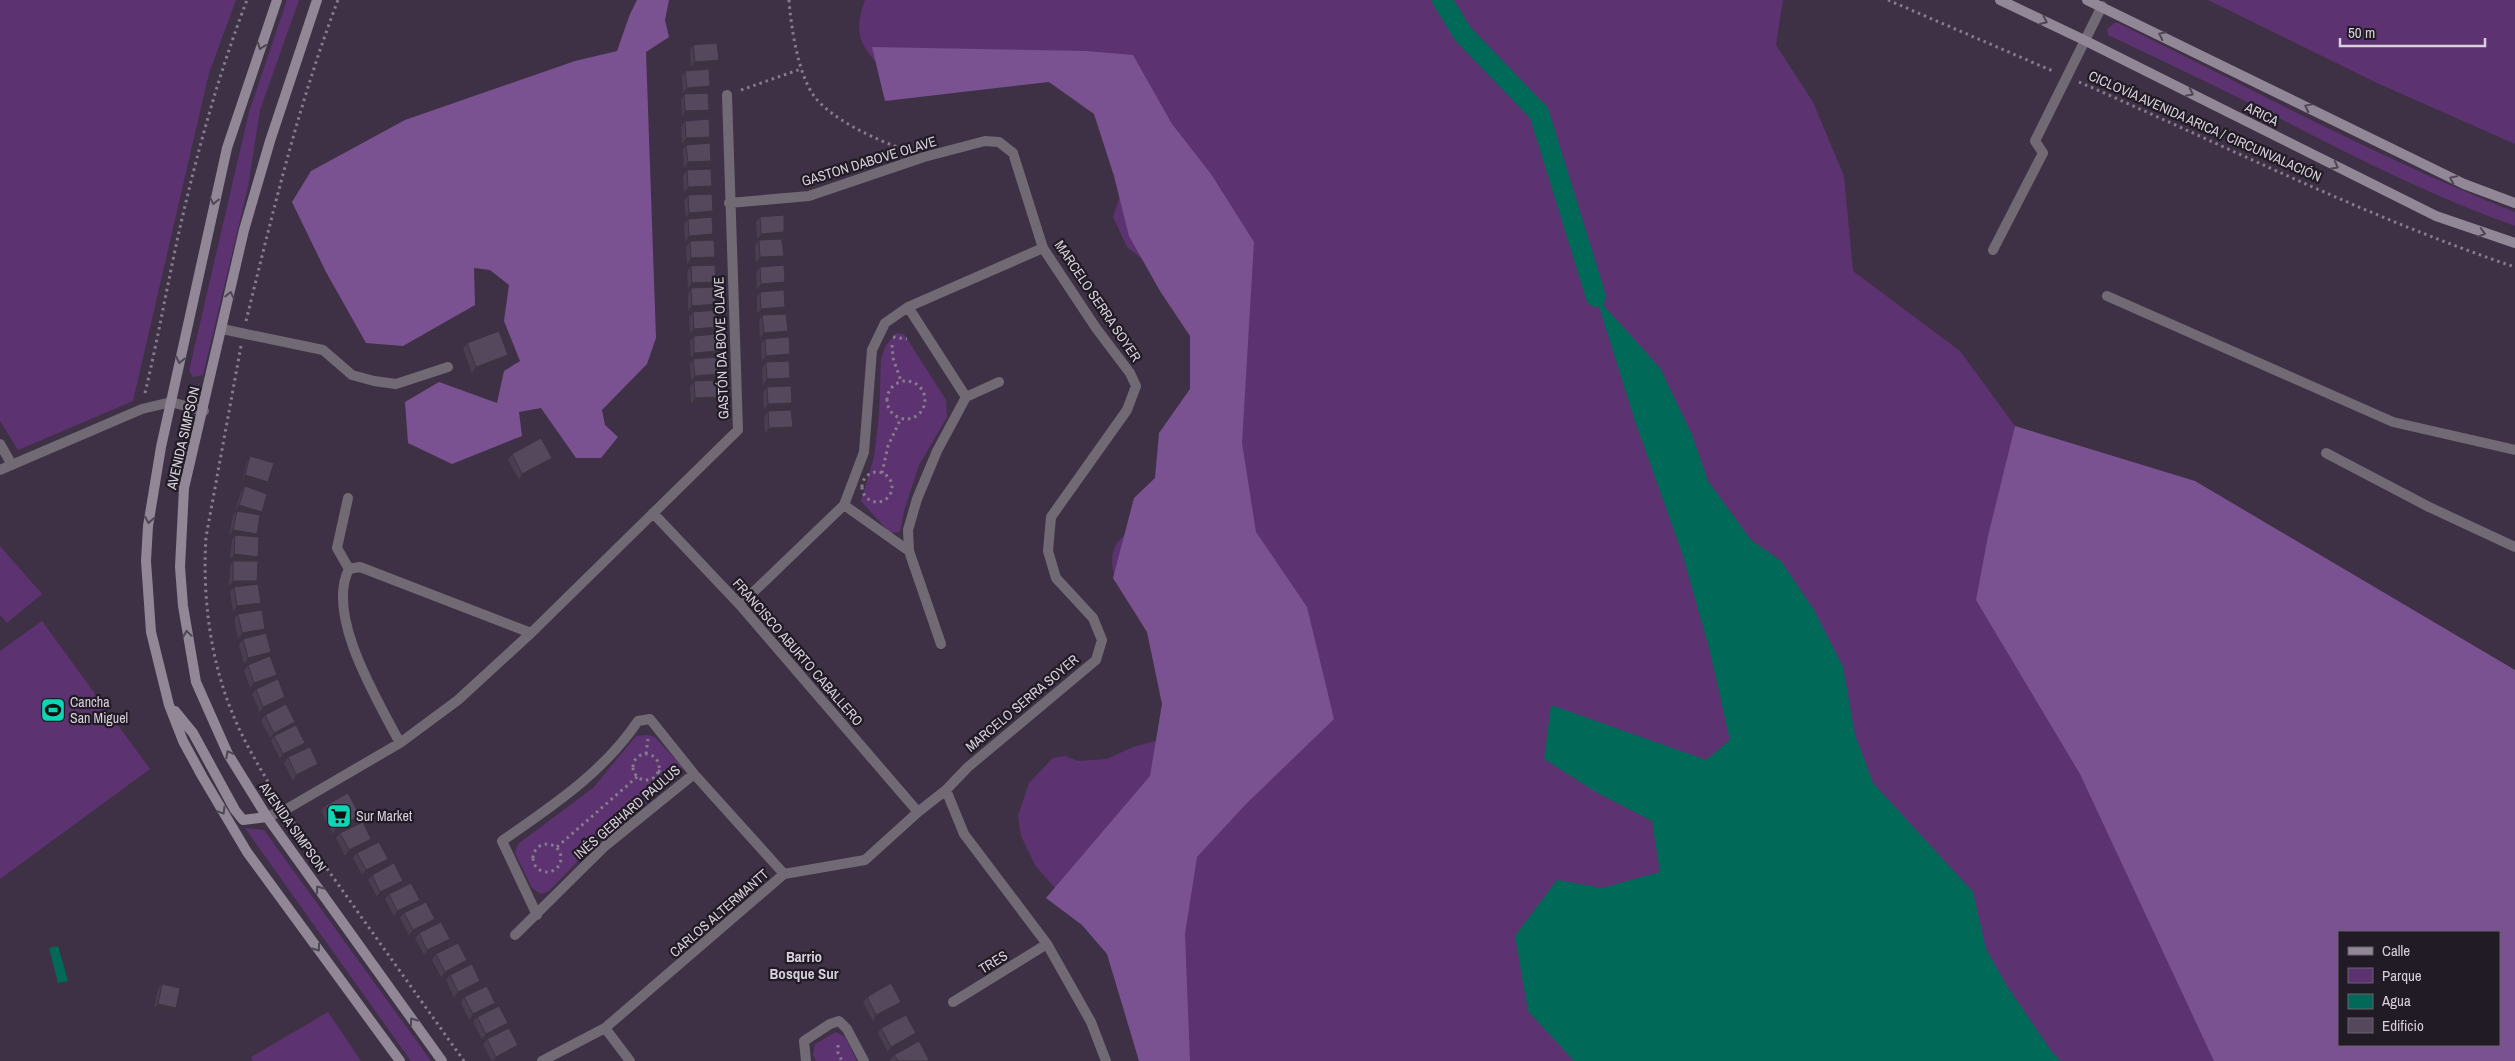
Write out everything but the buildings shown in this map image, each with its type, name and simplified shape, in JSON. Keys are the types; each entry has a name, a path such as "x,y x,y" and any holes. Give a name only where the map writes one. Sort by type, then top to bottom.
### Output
{"main road":[{"name":"AVENIDA SIMPSON","path":"277,0 227,148 160,446 148,526 146,561 151,632 169,705 187,748 247,852 400,1061"},
{"name":"AVENIDA SIMPSON","path":"317,0 270,141 244,230 204,411 184,488 180,567 188,644 196,682 228,754 267,817 442,1061"},
{"name":"ARICA","path":"2000,0 2436,216 2515,243"},
{"name":"ARICA","path":"2087,0 2464,184 2515,203"},
{"path":"169,705 193,733 235,810 243,820 267,817"}],"street":[{"path":"1993,250 2043,154 2035,141 2065,76 2102,6"},
{"name":"GASTÓN DA BOVE OLAVE","path":"267,817 285,810 400,743 458,700 531,633 738,430 729,203 727,95"},
{"name":"GASTON DABOVE OLAVE","path":"729,203 809,196 924,157 985,141"},
{"name":"MARCELO SERRA SOYER","path":"946,790 968,767 1096,660 1102,640 1094,618 1056,578 1048,551 1051,517 1127,410 1136,386 1130,373 1096,328 1043,248 1013,153 999,142 985,141"},
{"path":"740,605 844,505 864,452 872,350 885,323 908,307 1043,248"},
{"path":"2107,296 2393,422 2515,450"},
{"path":"908,307 966,397"},
{"path":"222,329 294,342 323,350 352,375 374,381 396,384 448,367"},
{"path":"941,644 909,550 908,530 918,498 937,451 966,397 999,382"},
{"path":"0,470 142,409 171,402 204,411"},
{"path":"0,444 12,465"},
{"path":"2326,453 2429,507 2515,547"},
{"path":"348,498 337,548 349,569 342,593 342,610 349,639 400,743"},
{"path":"844,505 909,550"},
{"name":"FRANCISCO ABURTO CABALLERO","path":"653,513 740,605 918,812"},
{"path":"349,569 360,567 531,633"},
{"name":"INÉS GEBHARD PAULUS","path":"536,915 502,841 570,794 622,745 638,720 650,719 694,774 784,874"},
{"name":"INÉS GEBHARD PAULUS","path":"515,935 606,846 694,774"},
{"path":"946,790 964,834 1047,944 1091,1022 1106,1061"},
{"name":"CARLOS ALTERMANTT","path":"542,1061 605,1028 784,874 865,860 918,812 946,790"},
{"name":"TRES","path":"953,1002 1047,944"},
{"path":"806,1061 804,1041 830,1024 839,1021 847,1029 864,1061"},
{"path":"605,1028 630,1061"}],"path":[{"path":"142,409 162,324 177,241 198,157 228,49 247,0"},
{"path":"338,0 316,58 290,142 243,334 206,537 204,564 207,598 218,671 236,723 285,810 464,1061"},
{"path":"789,0 801,69 814,97 837,116 869,135 924,157"},
{"name":"CICLOVÍA AVENIDA ARICA / CIRCUNVALACIÓN","path":"1888,0 2381,216 2466,250 2515,267"},
{"path":"727,95 801,69"},
{"path":"901,382 893,358 892,342 893,336 907,339"},
{"path":"901,382 914,382 925,397 922,409 914,417 901,418 891,411 887,400 891,388 901,382"},
{"path":"882,473 888,446 901,418"},
{"path":"882,473 891,483 890,492 884,500 870,500 863,492 863,482 868,474 882,473"},
{"path":"646,754 654,756 659,767 656,774 646,779 638,776 634,765 638,757 646,754"},
{"path":"557,847 638,776"},
{"path":"549,844 557,847 562,856 557,868 544,872 536,866 534,853 540,846 549,844"}],"green space":[{"path":"0,0 236,0 209,73 133,401 18,450 0,421"},
{"path":"287,0 299,0 260,110 248,187 203,375 193,377 189,371 249,112"},
{"path":"865,0 1783,0 1776,45 1813,102 1844,176 1853,271 1960,351 2015,426 1994,513 2338,931 2338,1046 2500,1046 2515,1061 1161,1061 1150,1008 1074,910 1035,865 1021,836 1018,816 1029,783 1053,758 1065,756 1078,761 1107,759 1133,747 1166,738 1186,681 1115,578 1112,562 1114,549 1120,539 1130,532 1155,523 1183,518 1203,331 1167,279 1127,247 1113,217 1120,196 1119,173 1080,81 879,65 866,50 862,42 859,28"},
{"path":"2208,0 2515,0 2515,144 2377,83"},
{"path":"2116,22 2413,169 2515,212 2515,226 2479,213 2408,182 2108,35 2107,29"},
{"path":"896,333 904,334 946,400 947,417 919,465 904,511 900,532 890,533 861,501 874,457 879,416 881,359 886,345"},
{"path":"0,546 42,594 7,623 0,615"},
{"name":"Cancha San Miguel","path":"42,621 150,769 0,879 0,651"},
{"path":"648,735 655,737 682,767 680,775 596,842 549,891 541,894 532,888 515,853 518,844 593,788 636,736"},
{"path":"245,828 264,830 431,1061 411,1061"},
{"path":"328,1012 361,1061 253,1061 251,1057"},
{"path":"836,1032 845,1037 857,1061 816,1061 813,1055 815,1044"}],"shaded area":[{"path":"637,0 669,0 665,20 669,37 646,52 656,338 647,364 602,410 605,425 618,437 601,458 576,458 541,408 519,412 522,436 452,464 408,443 405,402 439,382 497,403 504,371 520,361 504,321 509,285 490,270 474,268 475,305 403,346 366,343 326,272 292,202 311,171 405,120 575,61 617,51"},
{"path":"872,47 1086,51 1133,55 1172,124 1211,174 1254,242 1242,443 1256,532 1307,607 1334,719 1245,805 1197,857 1185,934 1190,1061 1139,1061 1107,954 1082,925 1046,898 1150,776 1162,704 1147,632 1113,578 1134,498 1155,478 1159,433 1190,389 1190,336 1160,291 1129,236 1114,176 1094,114 1049,82 885,101"},
{"path":"2015,426 2195,481 2515,670 2515,1061 2214,1061 2080,774 1976,600 1988,536"}],"water":[{"path":"1596,297 1660,368 1692,435 1708,481 1751,540 1781,561 1814,610 1843,667 1855,735 1873,783 1973,892 1986,949 2007,986 2052,1052 2061,1061 1574,1061 1528,1011 1515,936 1557,880 1602,888 1660,872 1652,821 1596,792 1544,759 1551,705 1706,760 1730,740 1710,652 1683,556 1635,421"},
{"path":"58,946 68,981 58,983 49,948"}],"waterway":[{"path":"1442,0 1463,34 1539,113 1596,297"}],"place":[{"name":"Cancha San Miguel","path":"53,710"},
{"name":"Sur Market","path":"339,816"}],"district":[{"name":"Barrio Bosque Sur","path":"804,966"}]}
